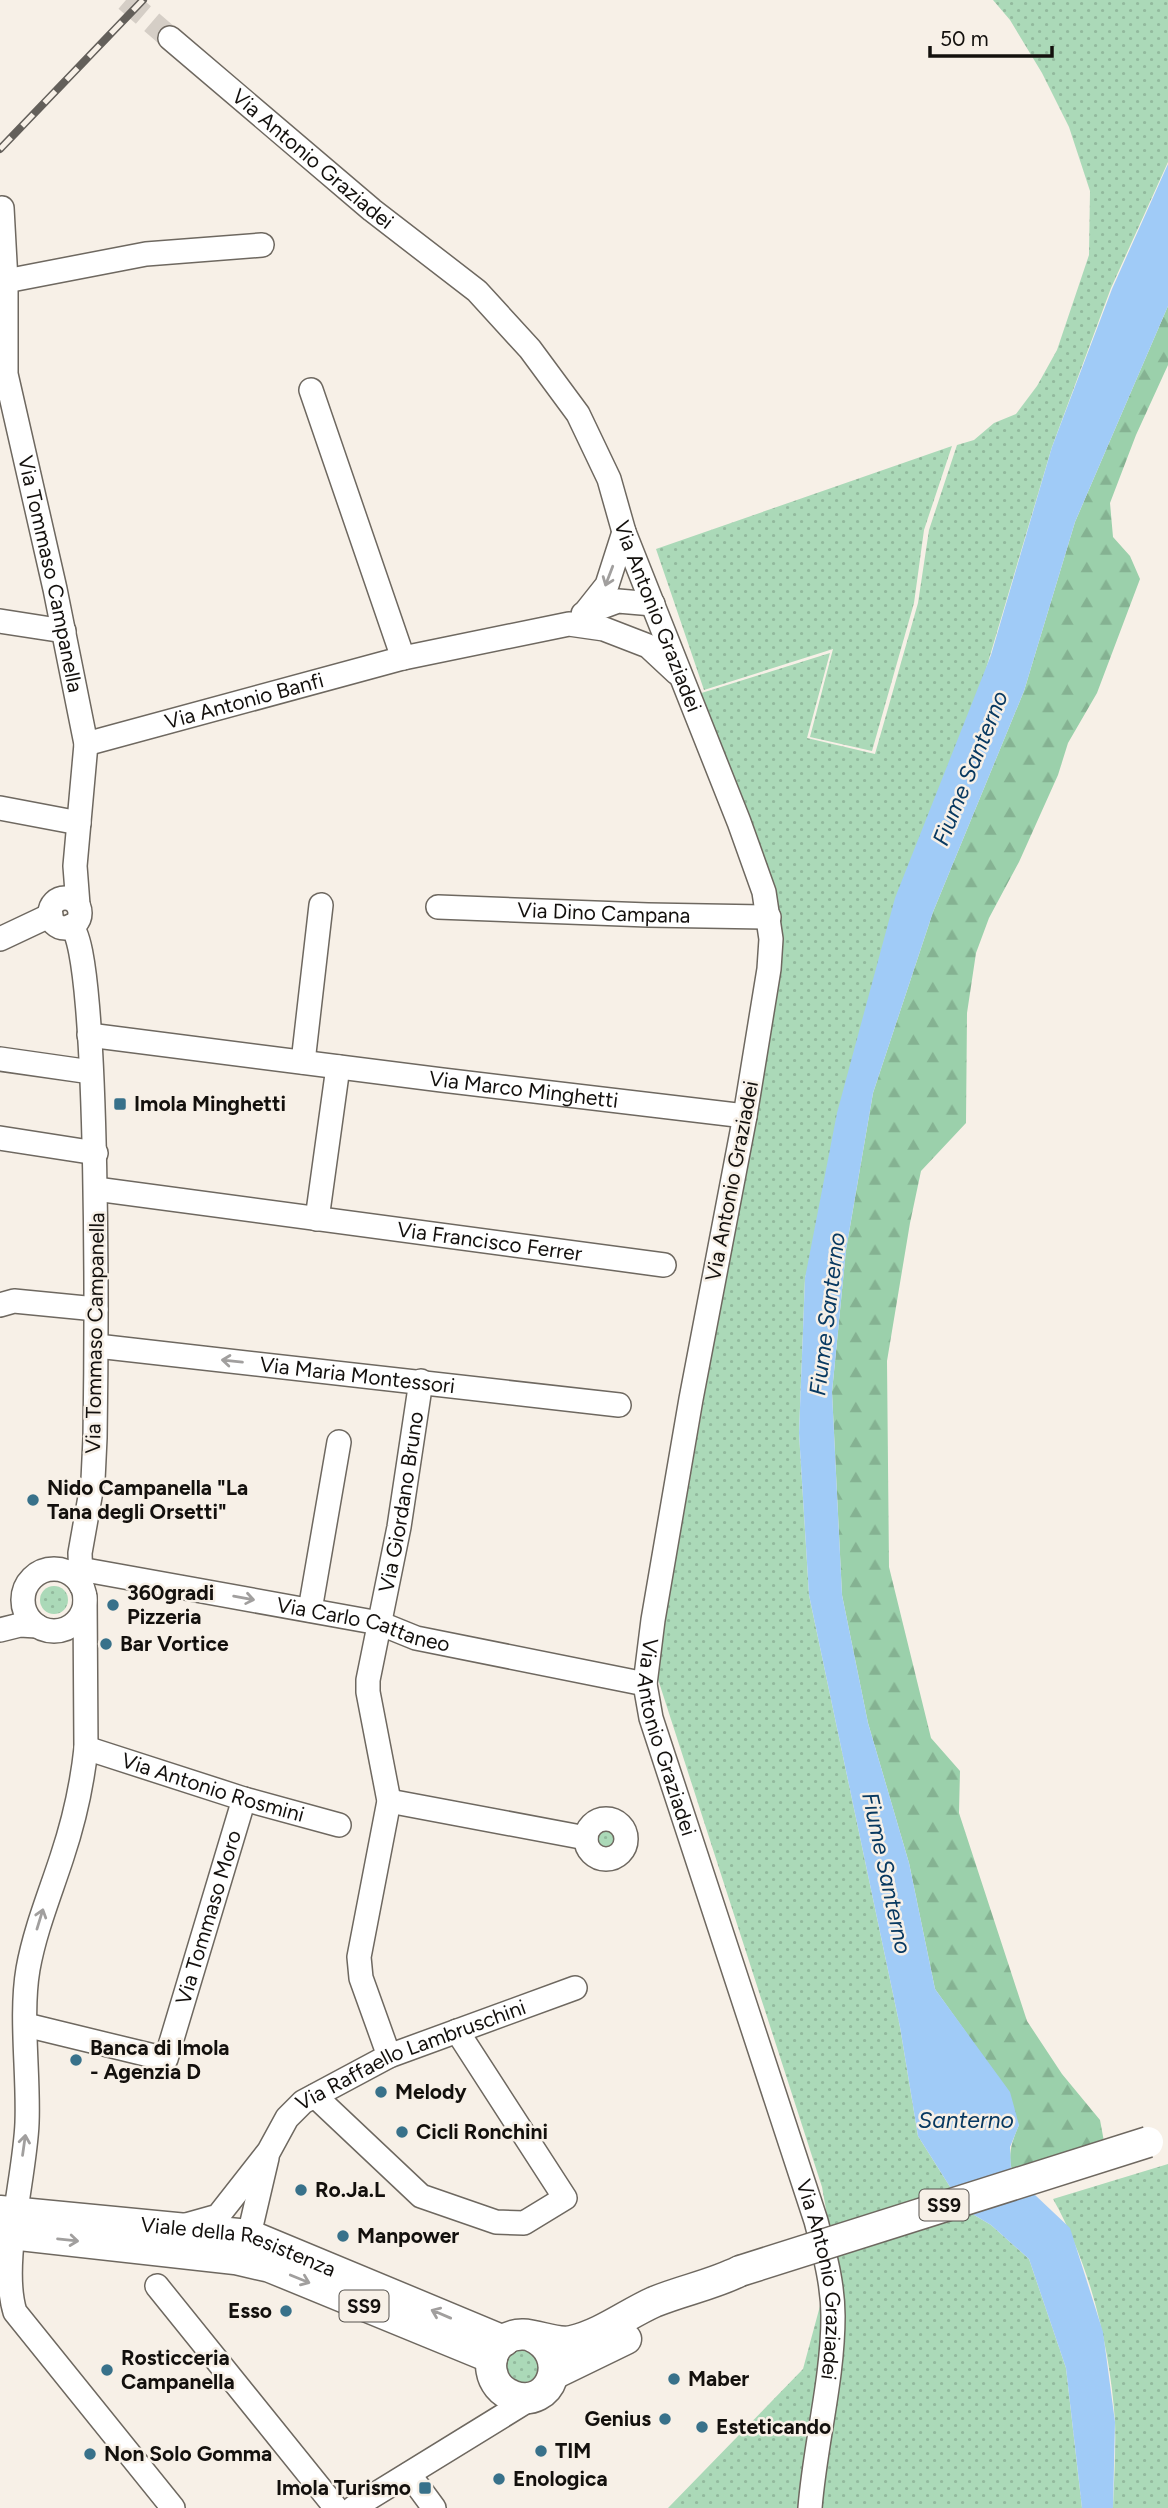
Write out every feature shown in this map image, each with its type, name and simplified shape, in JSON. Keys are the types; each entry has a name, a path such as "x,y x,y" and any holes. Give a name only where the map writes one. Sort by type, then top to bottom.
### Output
{"main road":[{"name":"SS9","path":"505,2354 570,2342 608,2327 677,2293 713,2284 740,2271 862,2230 1158,2139"},
{"name":"Viale della Resistenza","path":"7,2223 172,2228 239,2243 505,2354"},
{"name":"Viale della Resistenza","path":"7,2223 239,2243"},
{"name":"SS9","path":"546,2384 622,2341 682,2312 697,2302 713,2284"},
{"path":"622,2341 632,2331 651,2320 654,2311 651,2304"},
{"path":"548,2346 554,2365 546,2384 530,2398 510,2396 505,2354 548,2346"}],"street":[{"name":"Via Antonio Graziadei","path":"170,38 372,210 477,291 530,349 578,414 609,478 624,532 764,892 769,917 769,969 745,1116 691,1399 653,1620 645,1684 651,1718 816,2221 830,2276 833,2314 831,2351 810,2508"},
{"name":"Via Tommaso Campanella","path":"2,208 6,281 6,374 64,631 86,744 75,866 66,911 81,943 89,1035 96,1153 97,1346 93,1480 80,1547 86,1748 80,1794 62,1857 39,1921 28,1971 27,2125 7,2223 4,2292 15,2312 173,2508"},
{"path":"6,281 146,254 262,245"},
{"path":"311,390 403,658"},
{"path":"577,619 607,584 624,532"},
{"name":"Via Antonio Banfi","path":"86,744 403,658 577,619 618,601 653,604"},
{"name":"Via Antonio Banfi","path":"604,629 621,627 653,604"},
{"name":"Via Antonio Banfi","path":"577,619 649,646 682,678"},
{"path":"0,621 64,631"},
{"path":"0,808 79,823"},
{"path":"303,1062 321,905"},
{"name":"Via Dino Campana","path":"438,907 769,917"},
{"path":"0,939 66,911"},
{"name":"Via Marco Minghetti","path":"89,1035 745,1116"},
{"path":"0,1059 91,1072"},
{"path":"317,1219 338,1067"},
{"path":"0,1138 96,1153"},
{"name":"Via Francisco Ferrer","path":"96,1189 664,1265"},
{"path":"0,1305 14,1301 96,1309"},
{"name":"Via Maria Montessori","path":"97,1346 619,1405"},
{"name":"Via Giordano Bruno","path":"388,1801 368,1692 372,1656 399,1527 422,1381"},
{"path":"310,1610 339,1443"},
{"name":"Via Tommaso Campanella","path":"0,1622 23,1600 28,1583 34,1576 50,1569 68,1547 87,1513"},
{"name":"Via Carlo Cattaneo","path":"50,1569 68,1572 82,1584 310,1610 379,1623 416,1638 645,1684"},
{"path":"0,1630 20,1625 62,1630 71,1626 84,1608 82,1584"},
{"path":"23,1600 29,1619 44,1628"},
{"name":"Via Tommaso Campanella","path":"44,1628 69,1641 78,1654 85,1676"},
{"name":"Via Antonio Rosmini","path":"86,1748 244,1799 339,1825"},
{"name":"Via Tommaso Moro","path":"26,2025 166,2059 244,1799"},
{"path":"389,2056 361,1978 359,1957 388,1801 586,1838"},
{"name":"Via Raffaello Lambruschini","path":"172,2228 218,2216 269,2151 288,2118 303,2102 389,2056 575,1988"},
{"path":"315,2096 421,2196 496,2222 524,2223 565,2198 457,2031"},
{"name":"Via Raffaello Lambruschini","path":"239,2243 269,2151"},
{"name":"Via Raffaello Lambruschini","path":"239,2243 233,2220 242,2184"},
{"path":"157,2286 336,2508"},
{"path":"465,2439 485,2408 505,2354"},
{"path":"353,2508 465,2439 546,2384"},
{"path":"409,2474 434,2508"}],"green space":[{"path":"993,0 1168,0 1168,162 1111,288 1052,447 805,1278 799,1433 809,1595 900,2027 918,2136 964,2209 991,2225 1029,2259 1066,2368 1082,2508 668,2508 803,2369 834,2254 822,2187 656,1673 764,1056 776,969 695,695 830,653 807,738 875,754 918,603 929,530 957,445 974,440 994,423 1016,414 1037,386 1057,350 1089,255 1090,191 1069,127 1042,73 1010,20"},
{"path":"1168,306 1168,365 1136,435 1110,503 1113,537 1130,556 1140,579 1097,693 1068,743 1058,775 1019,862 989,918 976,953 967,1013 966,1123 921,1171 887,1361 889,1567 931,1738 960,1771 959,1813 1027,2021 1062,2074 1100,2120 1105,2147 1014,2175 1010,2156 1019,2125 970,2038 935,1989 909,1863 868,1723 842,1595 832,1392 846,1250 873,1093 933,912 1024,691 1075,522"},
{"path":"952,446 924,530 914,603 872,751 810,737 833,649 704,690 656,549"},
{"path":"54,1586 64,1590 68,1600 64,1610 54,1614 44,1610 40,1600 44,1590"},
{"path":"599,1829 607,1829 614,1836 614,1844 607,1851 599,1851 592,1844 592,1836"},
{"path":"1168,2164 1168,2508 1113,2508 1115,2421 1103,2335 1088,2278 1053,2199"},
{"path":"522,2349 534,2354 539,2366 534,2378 522,2383 510,2378 505,2366 510,2354"}],"water":[{"name":"Santerno","path":"1168,164 1168,306 1075,522 1024,691 933,912 873,1093 846,1250 832,1392 842,1595 868,1723 909,1863 935,1989 1010,2092 1019,2125 1010,2147 1011,2169 1014,2175 1070,2228 1103,2332 1115,2422 1113,2508 1082,2508 1066,2368 1029,2259 991,2225 964,2209 918,2136 900,2027 809,1595 799,1433 805,1278 837,1113 895,898 991,655 1052,447 1112,289"}],"tunnel":[{"path":"126,0 170,38"}],"railway":[{"path":"0,149 143,0"}],"place":[{"name":"Imola Minghetti","path":"120,1104"},
{"name":"Nido Campanella \"La Tana degli Orsetti\"","path":"33,1500"},
{"name":"360gradi Pizzeria","path":"113,1605"},
{"name":"Bar Vortice","path":"106,1644"},
{"name":"Banca di Imola - Agenzia D","path":"76,2060"},
{"name":"Melody","path":"381,2092"},
{"name":"Cicli Ronchini","path":"402,2132"},
{"name":"Ro.Ja.L","path":"301,2190"},
{"name":"Manpower","path":"343,2236"},
{"name":"Esso","path":"286,2311"},
{"name":"Rosticceria Campanella","path":"107,2370"},
{"name":"Maber","path":"674,2379"},
{"name":"Genius","path":"665,2419"},
{"name":"Esteticando","path":"702,2427"},
{"name":"TIM","path":"541,2451"},
{"name":"Non Solo Gomma","path":"90,2454"},
{"name":"Enologica","path":"499,2479"},
{"name":"Imola Turismo","path":"425,2488"}],"water label":[{"name":"Fiume Santerno","path":"970,768"},
{"name":"Fiume Santerno","path":"827,1314"},
{"name":"Fiume Santerno","path":"887,1873"}]}
